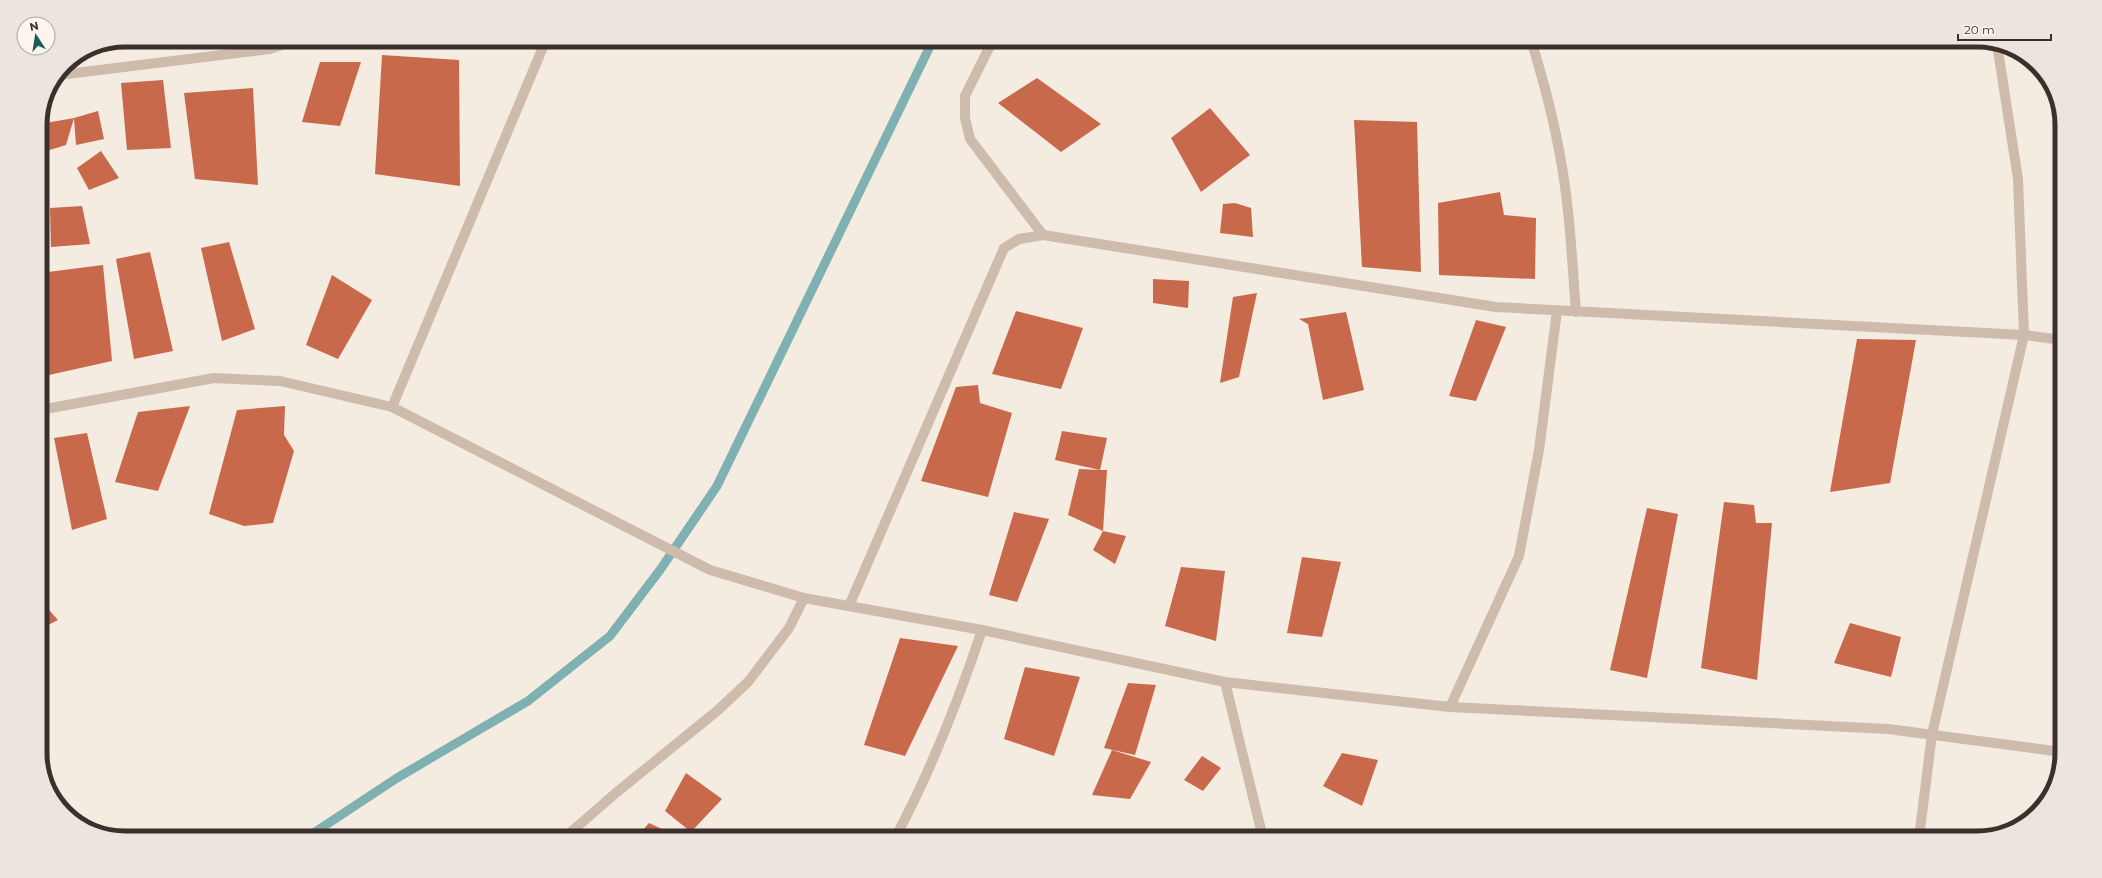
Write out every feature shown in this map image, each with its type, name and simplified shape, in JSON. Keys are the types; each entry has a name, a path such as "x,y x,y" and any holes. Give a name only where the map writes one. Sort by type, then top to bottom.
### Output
{"street":[{"path":"67,73 273,47"},
{"path":"392,407 543,47"},
{"path":"989,47 964,96 965,118 970,138 1043,235"},
{"path":"1533,47 1552,116 1561,161 1571,236 1576,312"},
{"path":"1920,831 1932,734 2024,335 2018,179 1998,50"},
{"path":"849,606 1004,248 1019,239 1043,235 1496,307 2024,335 2055,339"},
{"path":"1450,706 1519,556 1539,450 1557,311"},
{"path":"47,409 214,378 247,378 280,381 392,407 710,570 804,598 982,630 1225,682 1450,706 1888,729 2055,751"},
{"path":"572,831 617,792 717,711 748,682 789,628 804,598"},
{"path":"898,831 937,751 959,698 982,630"},
{"path":"1225,682 1260,831"}],"building":[{"path":"382,55 459,60 460,186 375,174"},
{"path":"320,62 361,62 340,126 302,122"},
{"path":"1037,78 1101,124 1061,152 998,103"},
{"path":"163,80 171,148 127,150 121,83"},
{"path":"253,88 258,185 195,179 184,93"},
{"path":"1210,108 1250,155 1201,192 1171,138"},
{"path":"98,111 104,139 76,145 74,118"},
{"path":"74,118 66,145 47,151 47,123"},
{"path":"1354,120 1417,122 1421,272 1362,267"},
{"path":"101,151 119,178 89,190 77,168"},
{"path":"1500,192 1504,215 1536,218 1535,279 1439,275 1438,203"},
{"path":"1235,203 1251,208 1253,237 1220,233 1223,204"},
{"path":"82,206 90,244 51,247 50,208"},
{"path":"229,242 255,329 222,341 201,248"},
{"path":"150,252 173,351 134,359 116,259"},
{"path":"103,265 112,361 47,375 47,272"},
{"path":"332,275 372,300 338,359 306,345"},
{"path":"1153,279 1189,281 1188,308 1153,303"},
{"path":"1257,293 1239,377 1220,383 1233,297"},
{"path":"1016,311 1083,328 1061,389 992,374"},
{"path":"1346,312 1364,390 1323,400 1308,324 1299,319"},
{"path":"1476,320 1506,327 1476,401 1449,396"},
{"path":"1857,339 1916,340 1890,483 1830,492"},
{"path":"978,385 980,403 1012,413 988,497 921,481 956,387"},
{"path":"2054,398 2055,460 2053,460"},
{"path":"190,406 158,491 115,482 138,412"},
{"path":"285,406 284,435 294,451 273,523 244,526 209,514 237,410"},
{"path":"1062,431 1107,438 1100,470 1055,460"},
{"path":"87,433 107,519 72,530 54,438"},
{"path":"1079,469 1107,470 1103,531 1068,515"},
{"path":"1724,502 1754,505 1756,523 1772,523 1757,680 1701,668"},
{"path":"1647,508 1678,514 1647,678 1610,670"},
{"path":"1014,512 1049,519 1017,602 989,595"},
{"path":"1103,531 1126,536 1115,564 1093,550"},
{"path":"1302,557 1341,562 1322,637 1287,633"},
{"path":"1181,567 1225,571 1216,641 1165,626"},
{"path":"47,608 58,620 47,626"},
{"path":"1850,623 1901,637 1891,677 1834,663"},
{"path":"900,638 958,646 905,756 864,745"},
{"path":"1025,667 1080,677 1054,756 1004,739"},
{"path":"1128,683 1156,685 1135,755 1104,748"},
{"path":"1112,750 1151,762 1130,799 1092,795"},
{"path":"1342,753 1378,760 1362,806 1323,786"},
{"path":"1202,756 1221,768 1203,791 1184,780"},
{"path":"686,773 722,799 692,831 690,831 665,811"},
{"path":"649,823 666,831 642,831"}],"waterway":[{"path":"317,831 397,778 528,701 610,636 660,570 717,486 930,47"}]}
